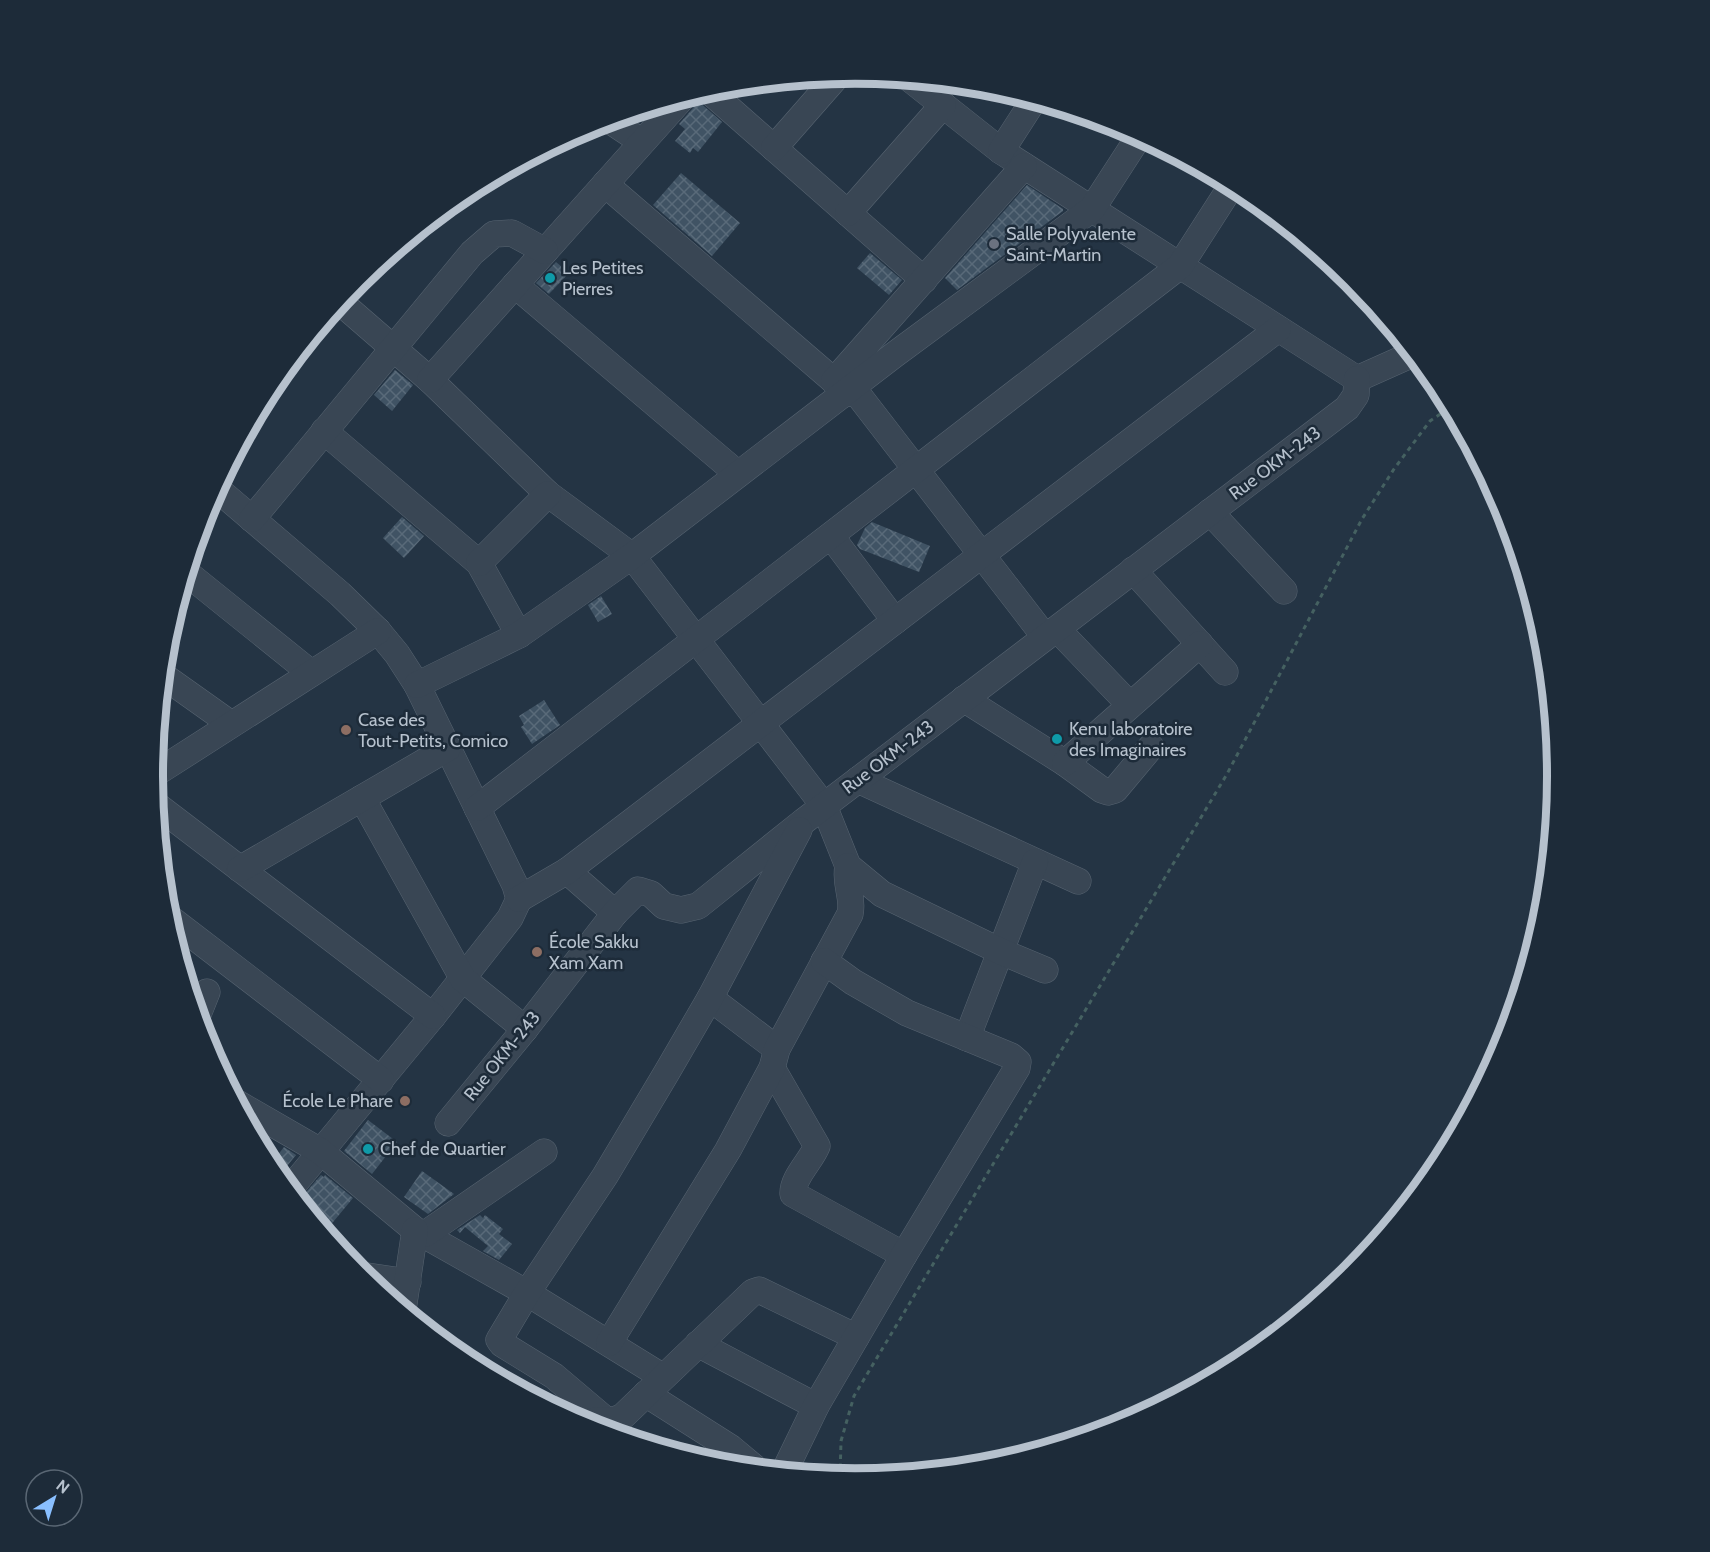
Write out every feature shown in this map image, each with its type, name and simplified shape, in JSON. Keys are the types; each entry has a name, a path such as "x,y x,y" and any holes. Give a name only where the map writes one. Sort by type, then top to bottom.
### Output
{"street":[{"path":"774,148 830,85"},
{"path":"921,87 1001,151 1357,380 1406,357"},
{"path":"717,98 924,280"},
{"path":"848,213 943,105"},
{"path":"1001,151 1030,107"},
{"path":"430,380 672,109"},
{"path":"619,126 642,142"},
{"path":"417,685 519,634 632,556 844,388 894,355 1092,209 1135,143"},
{"path":"844,388 924,280 1024,166"},
{"path":"605,184 844,388 916,470 982,555 1051,633 1130,705"},
{"path":"477,808 1180,266 1227,193"},
{"path":"252,519 472,253 494,234 512,233 545,251"},
{"path":"515,285 738,474"},
{"path":"347,308 430,380 548,494 632,556 824,806 849,866 882,894 1002,952 1045,970"},
{"path":"295,1182 463,979 510,918 519,899 567,871 1278,329"},
{"name":"Rue OKM-243","path":"448,1123 615,913 638,890 651,894 664,906 681,910 698,906 804,821 1347,408 1356,394 1357,380"},
{"path":"324,431 479,563 519,634"},
{"path":"223,494 340,594 378,631 397,654 417,685 515,885 519,899"},
{"path":"479,563 548,494"},
{"path":"1210,512 1284,591"},
{"path":"831,536 895,621"},
{"path":"1133,570 1225,672"},
{"path":"193,578 311,673"},
{"path":"163,768 378,631"},
{"path":"1065,763 1200,644"},
{"path":"170,681 231,724"},
{"path":"964,699 1108,792 1115,790 1150,747"},
{"path":"240,869 448,748"},
{"path":"858,780 1078,881"},
{"path":"362,798 463,979 525,1029"},
{"path":"164,811 433,1016"},
{"path":"588,1414 554,1376 499,1340 527,1293 605,1176 710,998 804,821"},
{"path":"967,1038 1035,862"},
{"path":"609,1343 728,1150 850,914 852,904 846,877 849,866"},
{"path":"567,871 615,913"},
{"path":"180,929 381,1080"},
{"path":"788,1465 816,1406 1017,1068 1018,1062 1011,1056 907,1013 853,982 824,961"},
{"path":"202,1004 207,992"},
{"path":"710,998 774,1059 817,1146 795,1183 793,1194 904,1255"},
{"path":"249,1110 320,1150 420,1232 609,1343 722,1455"},
{"path":"405,1301 420,1232 544,1152"},
{"path":"380,1278 408,1282"},
{"path":"606,1421 619,1420 753,1292 759,1290 856,1337"},
{"path":"698,1344 816,1406"}],"path":[{"path":"840,1468 841,1441 854,1396 1227,774 1362,519 1394,469 1430,421 1443,412"}],"building":[{"path":"699,102 722,122 698,152 693,148 690,153 675,141 685,129 679,124 695,103"},
{"path":"681,173 740,223 712,256 653,205"},
{"name":"Salle Polyvalente Saint-Martin","path":"1027,185 1063,211 957,290 945,278"},
{"path":"870,253 902,280 889,295 857,268"},
{"path":"556,262 569,273 549,294 536,283"},
{"path":"395,370 413,385 392,411 374,395"},
{"path":"402,517 424,536 404,558 383,538"},
{"path":"872,522 930,546 919,572 860,549 857,545 865,528"},
{"path":"601,596 612,614 598,622 588,605"},
{"path":"544,700 560,725 532,744 521,727 524,725 519,716"},
{"name":"Chef de Quartier","path":"368,1120 397,1142 372,1174 344,1151"},
{"path":"284,1147 296,1155 286,1168 277,1156"},
{"path":"422,1171 454,1194 428,1214 404,1197"},
{"path":"321,1175 324,1177 325,1175 353,1198 330,1226 304,1194"},
{"path":"480,1215 483,1218 485,1215 503,1229 499,1234 512,1244 499,1260 483,1251 488,1246 465,1227 460,1233 457,1230"}],"place":[{"name":"Salle Polyvalente Saint-Martin","path":"994,244"},
{"name":"Les Petites Pierres","path":"550,278"},
{"name":"Case des Tout-Petits, Comico","path":"346,730"},
{"name":"Kenu laboratoire des Imaginaires","path":"1057,739"},
{"name":"École Sakku Xam Xam","path":"537,952"},
{"name":"École Le Phare","path":"405,1101"},
{"name":"Chef de Quartier","path":"368,1149"}]}
